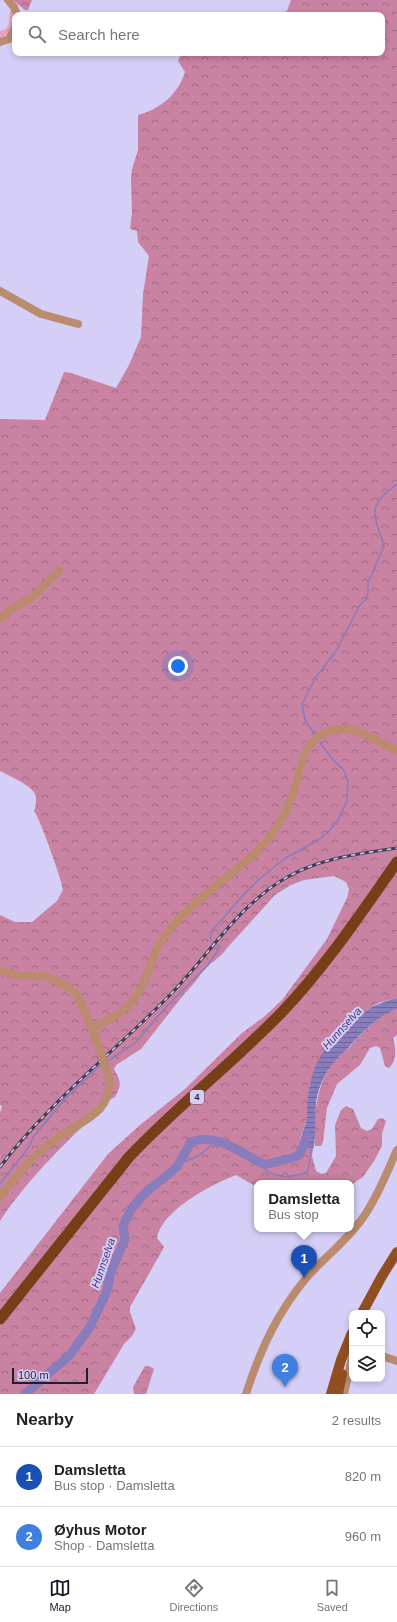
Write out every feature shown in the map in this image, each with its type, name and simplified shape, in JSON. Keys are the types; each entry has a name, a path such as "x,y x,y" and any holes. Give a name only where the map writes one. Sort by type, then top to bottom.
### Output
{"highway":[{"name":"4","path":"0,1319 129,1156 149,1135 266,1028 309,981 397,865"},
{"name":"4","path":"0,1327 132,1161 180,1112 233,1066 294,1006 339,952 397,865"}],"main road":[{"path":"364,1310 397,1252"},
{"path":"331,1394 350,1346"},
{"path":"338,1394 344,1365 350,1346"}],"street":[{"path":"8,0 16,12"},
{"path":"0,42 9,39 12,34"},
{"path":"0,291 41,314 78,324"},
{"path":"0,619 10,610 34,596 59,570"},
{"path":"92,1029 118,1014 131,1003 139,993 163,937 176,922 194,904 264,845 282,819 292,798 302,758 318,736 330,731 349,729 367,734 397,750"},
{"path":"0,971 21,976 44,976 69,988 78,996 98,1044 109,1077 110,1088 108,1097 100,1110 85,1122 62,1135 37,1154 0,1196"},
{"path":"354,1229 365,1216 375,1198 397,1150"},
{"path":"246,1394 262,1349 282,1311 309,1276 351,1232"},
{"path":"385,1357 397,1361"},
{"path":"344,1394 349,1371"}],"green space":[{"path":"13,0 32,0 28,10 25,10"},
{"path":"291,0 397,0 397,998 378,1003 358,1016 347,1029 332,1041 323,1052 310,1083 307,1102 307,1119 300,1139 311,1149 313,1149 312,1156 316,1171 322,1174 326,1173 336,1156 335,1125 341,1110 346,1106 353,1109 361,1128 367,1131 372,1129 378,1119 382,1118 386,1121 382,1134 382,1146 363,1177 354,1183 354,1180 254,1180 254,1185 236,1175 214,1185 189,1200 168,1218 161,1228 157,1238 164,1247 130,1307 130,1312 136,1329 132,1336 124,1344 94,1394 0,1394 0,1293 108,1154 140,1125 185,1089 242,1033 265,1016 282,1000 327,939 347,898 349,889 346,882 334,876 304,880 291,885 275,895 224,952 210,964 141,1049 116,1065 114,1069 120,1086 115,1097 111,1099 81,1128 38,1172 0,1221 0,1113 2,1106 0,1105 0,915 15,922 32,922 57,901 63,890 41,824 34,811 36,802 35,794 25,784 0,771 0,419 45,420 64,372 116,388 129,365 141,337 143,294 149,256 138,242 137,231 130,229 132,213 131,179 132,169 138,150 138,115 161,105 168,100 178,87 185,72 178,61 180,56 385,56 385,12 283,12 287,11"},
{"path":"12,7 12,28 5,36 0,38 0,31 5,30 9,25 10,10"},
{"path":"397,1009 397,1035 393,1038 395,1058 392,1065 389,1068 385,1066 380,1048 376,1046 370,1048 360,1065 337,1084 327,1108 323,1142 321,1146 315,1146 315,1113 319,1093 326,1073 336,1059 371,1025 383,1016"},
{"path":"145,1366 149,1366 154,1369 146,1394 134,1394 133,1387"}],"shaded area":[{"path":"397,998 397,1009 383,1016 371,1025 332,1064 320,1087 317,1098 315,1142 313,1149 300,1145 307,1118 307,1103 314,1070 326,1047 370,1008"}],"waterway":[{"path":"316,736 305,720 302,704 316,677 336,651 360,605 365,600 368,593 368,583 384,546 376,522 375,509 382,497 397,484"},
{"path":"108,1061 135,1043 166,1007 208,965 220,947 211,940 210,933 247,891 284,859 320,839 338,820 347,801 348,781 343,769 333,760 319,741"},
{"path":"0,1184 28,1148 34,1136 66,1098 101,1065"},
{"name":"Hunnselva","path":"25,1394 69,1356 90,1327 107,1291 111,1272 125,1239 123,1226 131,1209 145,1193 177,1167 191,1142 200,1140 219,1142 228,1145 263,1164 267,1164 296,1157 303,1148 307,1136"},
{"path":"180,1163 200,1154 216,1140"},
{"name":"Hunnselva","path":"263,1164 266,1171 276,1175 291,1176 301,1174 307,1172 311,1149"}],"railway":[{"path":"0,1167 19,1143 60,1099 170,995 237,918 267,890 284,879 311,866 353,855 397,848"}],"place":[{"name":"Damsletta","path":"304,1278"},
{"name":"Øyhus Motor","path":"285,1387"}]}
